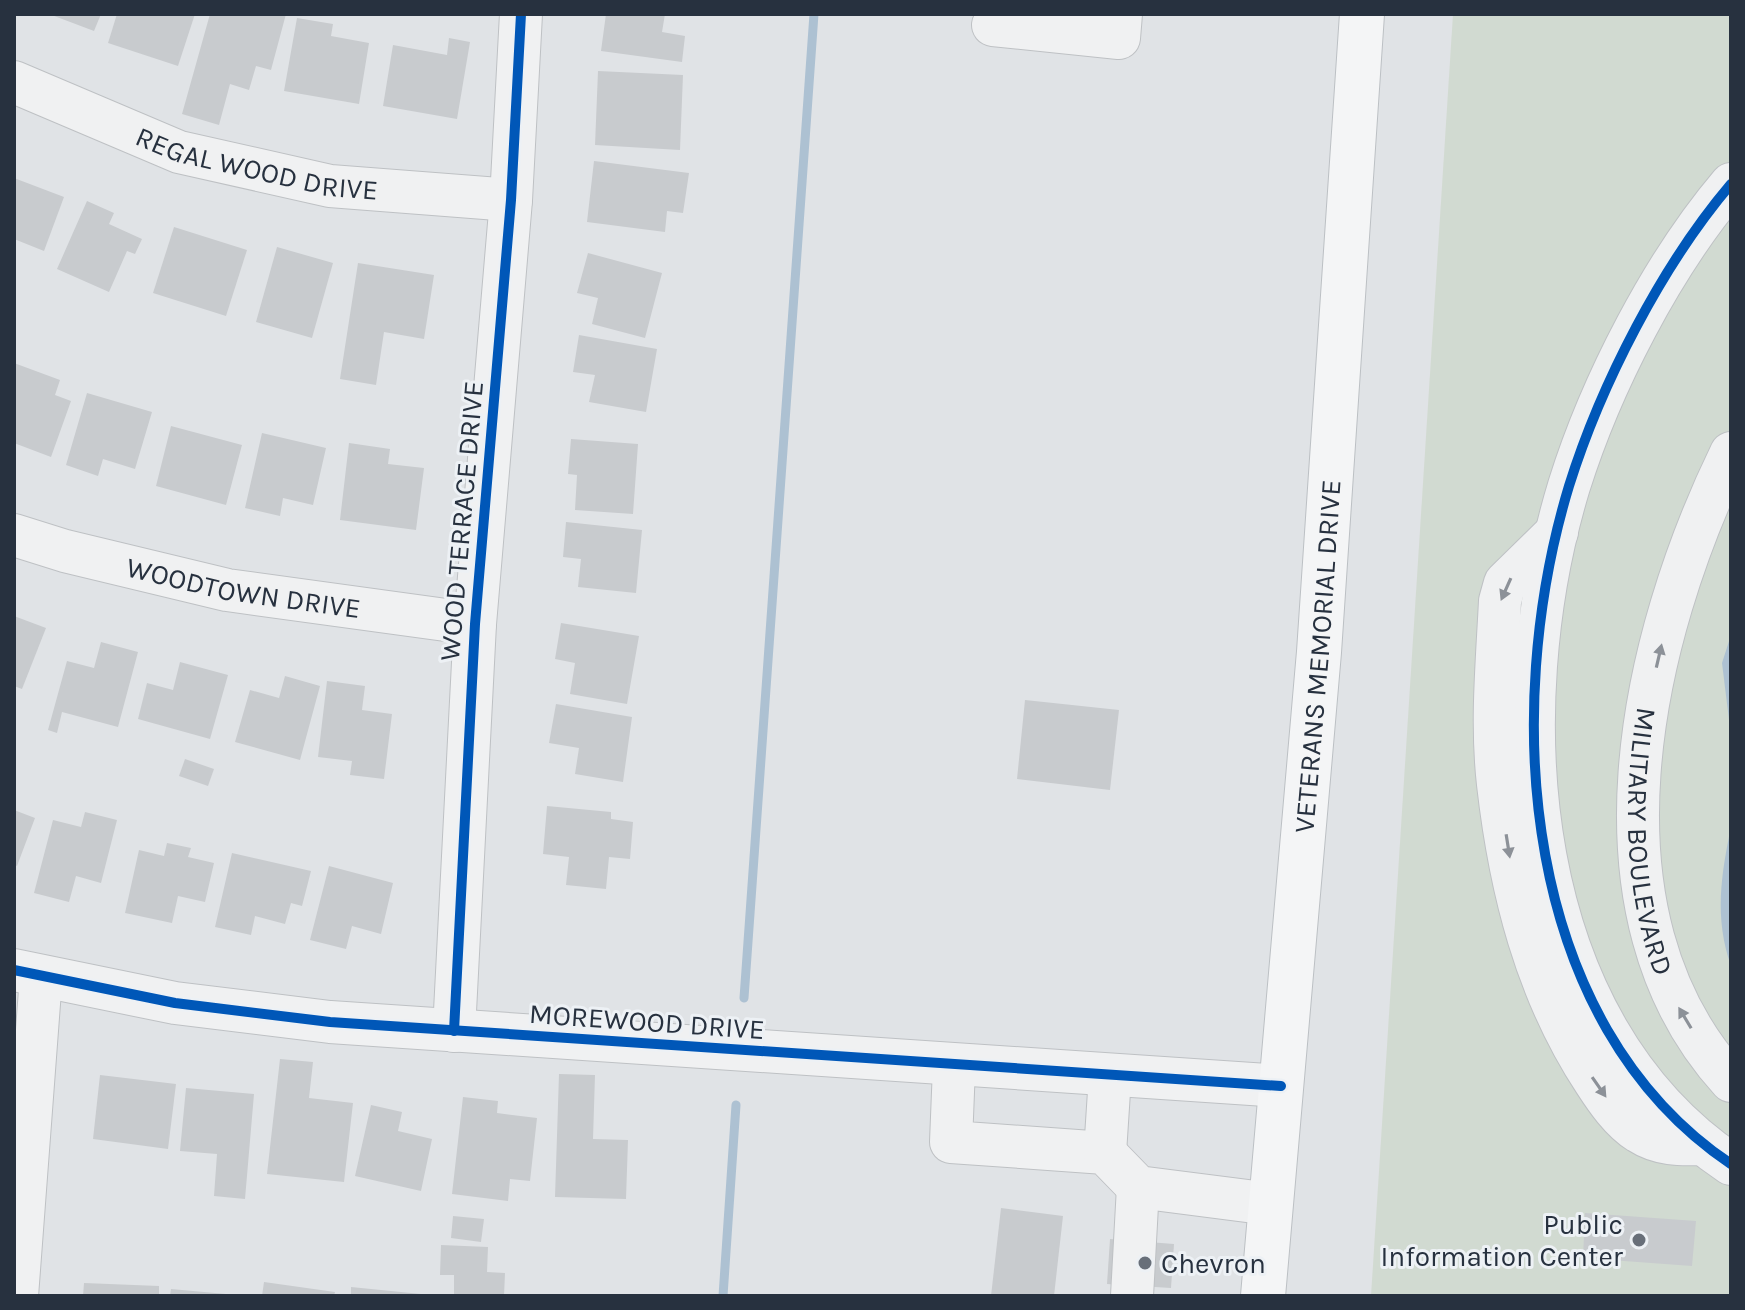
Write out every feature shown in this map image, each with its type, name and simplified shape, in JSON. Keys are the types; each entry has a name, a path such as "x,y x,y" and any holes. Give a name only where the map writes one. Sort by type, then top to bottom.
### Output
{"main road":[{"name":"VETERANS MEMORIAL DRIVE","path":"1263,1296 1319,652 1362,14"}],"street":[{"name":"WOOD TERRACE DRIVE","path":"454,1031 475,624 511,200 521,14"},
{"path":"993,25 1119,38 1121,14"},
{"name":"REGAL WOOD DRIVE","path":"14,82 179,152 330,186 511,200"},
{"path":"1717,1154 1657,1099 1614,1044 1577,970 1552,889 1539,802 1536,711 1542,620 1557,532 1581,450 1628,347 1681,251 1731,184"},
{"name":"MILITARY BOULEVARD","path":"1731,453 1690,548 1668,618 1646,729 1637,825 1644,897 1659,961 1683,1017 1731,1081"},
{"name":"WOODTOWN DRIVE","path":"14,535 65,551 227,590 475,624"},
{"path":"17,1296 27,973"},
{"name":"MOREWOOD DRIVE","path":"27,973 175,1003 330,1022 954,1067 1281,1086"},
{"path":"954,1067 951,1142 1105,1153 1138,1187 1270,1204"},
{"path":"1105,1153 1110,1076"},
{"path":"1132,1296 1138,1187"}],"shaded area":[{"path":"1453,14 1731,14 1731,1296 1371,1296"}],"water":[{"path":"1731,635 1731,736 1722,663"},
{"path":"1731,827 1731,966 1722,931 1721,896"}],"building":[{"path":"49,14 101,14 94,31"},
{"path":"117,14 195,14 178,66 108,43"},
{"path":"210,14 286,14 271,70 256,66 249,90 230,84 219,125 182,114"},
{"path":"606,14 665,14 662,32 685,36 682,62 601,51"},
{"path":"297,18 333,24 331,36 369,43 359,104 284,91"},
{"path":"449,38 470,42 457,119 383,106 393,45 447,55"},
{"path":"598,71 683,75 680,150 595,145"},
{"path":"594,161 689,173 683,213 667,211 665,232 587,222"},
{"path":"14,178 64,197 44,251 14,239"},
{"path":"87,201 114,213 109,224 142,239 135,254 127,251 109,292 57,269"},
{"path":"174,227 247,250 226,316 153,293"},
{"path":"277,247 333,263 312,338 256,322"},
{"path":"588,253 662,273 645,338 592,324 598,298 577,293"},
{"path":"358,263 434,275 424,339 384,332 376,385 340,379"},
{"path":"579,335 657,349 646,412 589,402 595,375 573,372"},
{"path":"14,363 60,380 55,395 71,401 51,457 14,443"},
{"path":"87,393 152,412 135,469 103,459 98,476 66,465"},
{"path":"171,426 242,445 226,505 156,486"},
{"path":"262,433 326,448 313,505 283,498 280,516 245,508"},
{"path":"571,439 638,444 633,514 575,510 577,475 568,474"},
{"path":"349,443 390,449 388,464 424,468 416,530 340,520"},
{"path":"566,522 642,530 636,593 578,587 581,559 563,557"},
{"path":"14,616 46,628 22,689 14,686"},
{"path":"561,623 639,636 627,704 570,694 575,663 555,659"},
{"path":"101,642 138,652 118,727 62,712 57,733 48,730 67,661 94,668"},
{"path":"180,662 228,675 210,739 138,719 147,683 173,690"},
{"path":"285,676 320,686 300,760 235,742 250,690 279,698"},
{"path":"327,681 365,686 362,710 392,714 384,779 350,775 352,761 318,757"},
{"path":"1025,700 1119,710 1110,790 1017,779"},
{"path":"556,704 632,717 623,782 575,774 579,748 549,743"},
{"path":"185,759 214,769 208,786 179,776"},
{"path":"547,806 611,812 611,819 633,822 630,859 609,857 606,889 566,885 569,857 543,854"},
{"path":"14,810 35,818 17,866 14,864"},
{"path":"85,812 117,820 101,883 76,876 69,902 34,893 53,820 81,827"},
{"path":"167,843 191,848 188,857 214,863 205,902 178,896 172,923 125,913 139,850 164,856"},
{"path":"232,853 311,871 302,906 291,903 285,924 255,916 251,935 215,927"},
{"path":"329,866 393,883 381,934 352,926 346,949 310,940"},
{"path":"280,1059 313,1062 309,1098 353,1103 344,1182 267,1174"},
{"path":"559,1074 595,1075 593,1139 628,1140 626,1199 555,1197"},
{"path":"100,1075 176,1084 168,1149 93,1139"},
{"path":"186,1088 254,1094 245,1199 214,1196 217,1154 180,1151"},
{"path":"463,1097 498,1101 497,1113 537,1118 530,1181 510,1179 508,1201 452,1194"},
{"path":"371,1105 402,1112 398,1131 432,1139 421,1191 355,1176"},
{"path":"1001,1208 1063,1216 1054,1296 991,1296"},
{"name":"Public Information Center","path":"1585,1213 1696,1221 1692,1266 1583,1258"},
{"path":"453,1216 484,1219 481,1242 451,1238"},
{"path":"1110,1239 1174,1244 1171,1288 1107,1284"},
{"path":"441,1245 488,1247 487,1272 505,1273 504,1296 454,1296 454,1275 440,1275"},
{"path":"264,1282 335,1292 334,1296 262,1296"},
{"path":"84,1283 159,1286 159,1296 83,1296"},
{"path":"351,1287 421,1294 421,1296 351,1296"},
{"path":"171,1289 226,1294 226,1296 170,1296"}],"waterway":[{"path":"744,998 814,14"},
{"path":"723,1296 736,1105"}],"cycle path":[{"path":"454,1031 475,624 511,200 521,14"},
{"path":"1731,184 1681,251 1658,288 1616,367 1582,447 1569,486 1548,574 1536,666 1535,762 1545,856 1569,946 1607,1030 1661,1103 1731,1164"},
{"path":"14,970 175,1003 330,1022 1281,1086"}],"place":[{"name":"Public Information Center","path":"1639,1240"},
{"name":"Chevron","path":"1145,1263"}]}
